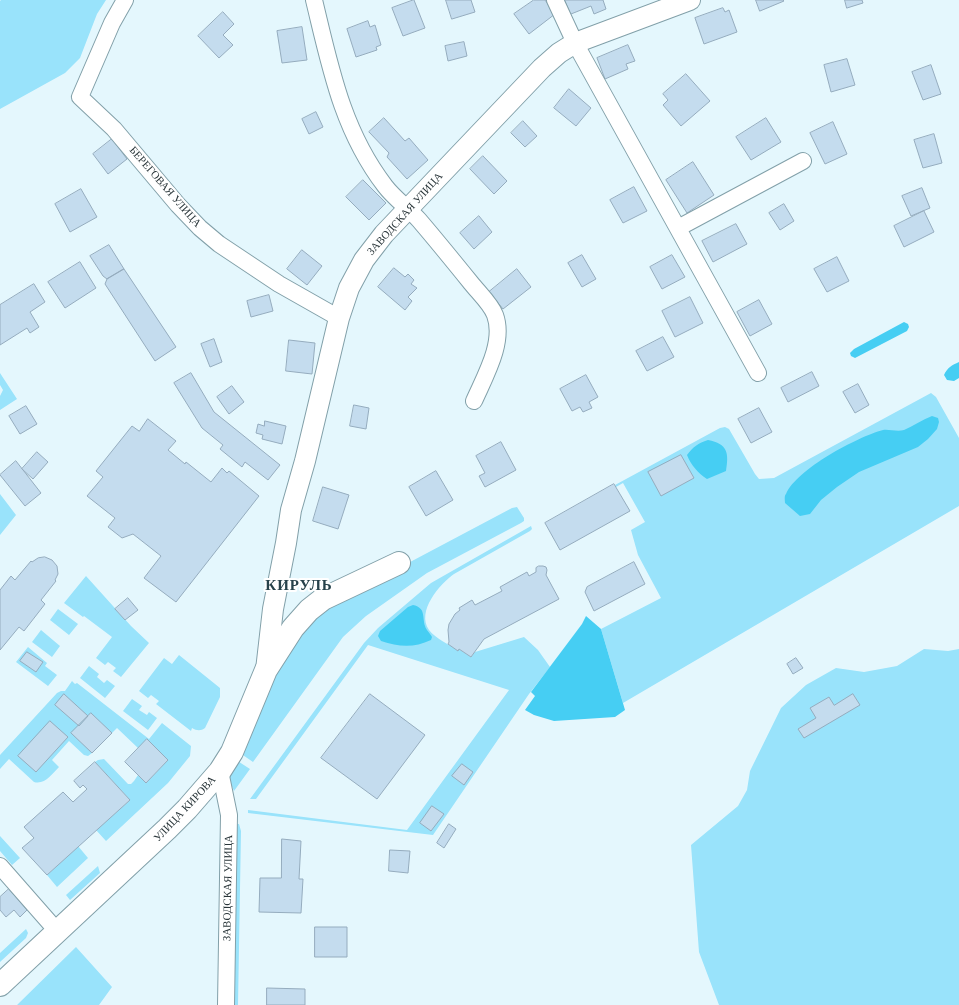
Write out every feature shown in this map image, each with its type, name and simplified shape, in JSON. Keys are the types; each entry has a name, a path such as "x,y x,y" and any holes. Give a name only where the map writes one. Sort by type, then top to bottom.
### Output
{"main road":[{"name":"УЛИЦА КИРОВА","path":"57,931 121,873 187,809 220,771 232,752 266,670 293,628 309,610 323,599 399,563"},
{"path":"0,985 57,931"}],"street":[{"name":"БЕРЕГОВАЯ УЛИЦА","path":"125,0 112,23 80,97 114,129 178,205 204,232 278,284 339,318"},
{"path":"314,0 338,94 356,141 386,187 417,219 485,299 495,314 498,331 494,357 474,401"},
{"path":"555,0 575,43 758,373"},
{"name":"ЗАВОДСКАЯ УЛИЦА","path":"266,670 273,609 291,510 305,461 339,318 349,288 364,260 384,234 542,68 559,53 575,43 690,0"},
{"path":"678,228 804,161"},
{"name":"ЗАВОДСКАЯ УЛИЦА","path":"220,771 229,815 226,1005"},
{"path":"0,866 57,931"}],"shaded area":[{"path":"106,0 97,14 80,58 65,73 0,109 0,1"},
{"path":"904,322 908,324 909,327 907,331 855,358 851,356 850,353 854,349"},
{"path":"959,362 959,378 954,381 947,380 944,375 947,370"},
{"path":"0,373 17,399 0,410 0,396 3,390 0,385"},
{"path":"931,393 936,397 959,438 959,506 623,703 601,629 661,598 638,555 631,530 645,522 623,483 616,487 615,485 720,428 725,427 729,429 759,479 774,478"},
{"path":"932,416 938,418 939,422 937,429 928,439 918,447 859,472 821,500 810,514 800,516 785,503 785,495 792,484 802,474 829,455 858,439 883,430 904,430"},
{"path":"708,440 720,444 726,450 727,459 726,471 707,479 695,468 687,455 701,442"},
{"path":"0,494 16,515 0,535"},
{"path":"517,507 524,518 524,521 427,573 366,616 343,637 253,762 237,751 268,687 302,631 329,605 512,508"},
{"path":"531,526 532,529 530,531 448,578 431,599 425,615 426,623 432,633 439,639 471,657 475,652 524,637 538,650 550,667 529,694 433,835 248,813 248,810 407,830 509,690 368,645 256,799 250,799 364,643 378,628 431,583"},
{"path":"86,576 131,626 149,643 121,677 113,671 116,668 108,662 105,665 96,658 112,637 64,603"},
{"path":"413,605 422,610 424,622 432,637 431,640 425,643 406,646 381,641 378,636 380,631 408,607"},
{"path":"58,609 78,624 69,635 50,620"},
{"path":"586,616 601,629 625,710 615,717 554,721 534,715 525,710 535,696 531,692 582,624"},
{"path":"41,630 60,646 52,657 32,642"},
{"path":"28,647 47,663 45,666 57,675 48,686 16,662"},
{"path":"924,649 948,651 959,649 959,1005 719,1005 699,952 691,845 738,806 747,790 750,771 781,708 806,685 836,668 864,672 897,666"},
{"path":"179,655 220,688 220,697 205,728 202,730 192,728 191,731 156,704 159,701 151,695 148,698 139,691 164,658 172,664"},
{"path":"89,666 99,674 97,677 104,683 107,680 115,686 105,698 80,678"},
{"path":"72,681 75,684 77,683 149,739 162,723 191,746 190,756 168,783 106,841 96,830 130,800 95,762 104,759 128,784 131,784 138,775 146,783 168,760 147,739 138,748 117,728 88,756 84,755 69,741 52,760 59,767 48,778 38,783 34,782 9,759 0,769 0,755 57,693 65,691"},
{"path":"132,699 142,706 139,710 147,715 149,712 157,718 148,730 123,711"},
{"path":"233,758 250,769 234,791 226,772"},
{"path":"236,824 239,824 241,831 238,1005 230,1005"},
{"path":"0,836 20,858 12,865 0,851"},
{"path":"78,846 88,858 57,887 47,875"},
{"path":"98,866 100,873 70,900 66,895"},
{"path":"26,929 28,933 26,938 0,962 0,953"},
{"path":"76,947 112,987 99,1005 17,1005"}],"building":[{"path":"414,0 425,28 403,36 392,8"},
{"path":"446,0 471,0 475,12 452,19"},
{"path":"534,0 545,0 555,14 529,34 514,14"},
{"path":"565,0 603,0 606,9 594,14 591,6 571,14"},
{"path":"756,0 783,0 784,1 760,11"},
{"path":"845,0 862,0 863,3 847,8"},
{"path":"723,8 725,12 729,10 737,32 704,44 695,18"},
{"path":"223,12 234,24 223,35 233,45 219,58 198,36"},
{"path":"368,21 370,27 375,25 381,45 376,47 377,50 356,57 347,29"},
{"path":"302,27 307,60 282,63 277,31"},
{"path":"464,42 467,56 448,61 445,46"},
{"path":"628,45 635,61 626,64 628,69 605,79 597,58"},
{"path":"847,59 855,85 831,92 824,65"},
{"path":"931,65 941,94 923,100 912,72"},
{"path":"686,74 710,101 681,126 663,105 668,100 663,94"},
{"path":"569,89 591,108 576,126 554,108"},
{"path":"316,112 323,127 309,134 302,119"},
{"path":"384,118 405,141 409,138 428,160 407,179 387,157 389,153 369,132"},
{"path":"766,118 781,142 751,160 736,137"},
{"path":"523,121 537,136 525,147 511,133"},
{"path":"833,122 847,154 825,164 810,133"},
{"path":"934,134 942,163 923,168 914,140"},
{"path":"112,139 127,159 108,174 93,154"},
{"path":"483,156 507,181 494,194 470,169"},
{"path":"693,162 714,195 687,213 666,180"},
{"path":"363,180 386,203 369,220 346,197"},
{"path":"634,187 647,211 623,223 610,200"},
{"path":"922,188 930,208 911,216 902,196"},
{"path":"81,189 97,217 70,232 55,204"},
{"path":"784,204 794,221 780,230 769,213"},
{"path":"924,211 934,232 904,247 894,226"},
{"path":"479,216 492,232 474,249 460,233"},
{"path":"736,224 747,244 713,262 702,241"},
{"path":"109,245 124,269 107,279 103,276 90,256"},
{"path":"302,250 322,266 307,285 287,269"},
{"path":"582,255 596,279 582,287 568,263"},
{"path":"672,255 685,277 662,289 650,267"},
{"path":"837,257 849,281 827,292 814,269"},
{"path":"80,262 96,288 65,308 48,282"},
{"path":"394,268 405,277 408,274 414,280 411,284 417,288 408,297 412,301 405,310 378,287"},
{"path":"124,269 176,347 155,361 105,284 107,279"},
{"path":"517,269 531,287 503,309 489,292"},
{"path":"34,284 45,302 30,312 39,327 30,333 27,328 0,345 0,305"},
{"path":"269,295 273,311 251,317 247,301"},
{"path":"690,297 703,323 675,337 662,311"},
{"path":"759,300 772,324 750,336 737,312"},
{"path":"663,337 674,357 647,371 636,351"},
{"path":"214,339 222,362 210,367 201,344"},
{"path":"289,340 315,343 312,374 286,371"},
{"path":"812,372 819,386 788,402 781,388"},
{"path":"191,373 214,412 280,465 268,480 245,462 242,467 220,449 223,445 202,428 174,383"},
{"path":"586,375 598,397 589,402 592,408 583,412 580,407 572,411 560,389"},
{"path":"858,384 869,405 855,413 843,392"},
{"path":"232,386 244,402 229,414 217,397"},
{"path":"354,405 369,408 366,429 350,426"},
{"path":"26,406 37,424 20,434 9,416"},
{"path":"759,408 772,432 751,443 738,419"},
{"path":"148,419 176,441 168,450 185,464 186,462 211,482 222,468 227,473 229,471 259,496 176,602 144,578 161,556 133,534 122,538 108,527 115,518 87,496 103,477 96,471 132,426 139,431"},
{"path":"265,421 286,426 282,444 262,439 263,435 256,433 258,424 264,426"},
{"path":"501,442 516,470 485,487 479,476 485,473 476,456"},
{"path":"37,452 48,462 33,479 22,469"},
{"path":"681,455 694,478 661,496 648,472"},
{"path":"16,461 41,493 25,506 0,475"},
{"path":"436,471 453,500 426,516 409,487"},
{"path":"614,484 630,511 560,550 545,523"},
{"path":"323,487 349,495 338,529 313,521"},
{"path":"45,557 52,560 57,566 58,574 55,580 56,581 41,600 45,604 24,631 19,627 0,650 0,590 11,576 15,580 31,561 32,562 38,558"},
{"path":"634,562 645,584 594,611 585,592 587,587"},
{"path":"539,566 546,567 546,575 559,599 484,639 471,657 448,644 449,624 455,614 460,610 459,608 472,600 475,605 502,591 500,587 527,572 529,576 536,572 536,568"},
{"path":"128,598 138,610 125,620 115,609"},
{"path":"27,652 43,662 36,672 20,661"},
{"path":"796,658 803,668 793,674 787,664"},
{"path":"64,694 88,716 79,726 55,705"},
{"path":"370,694 425,735 377,799 321,758"},
{"path":"853,694 860,705 804,738 798,729 816,718 810,708 829,697 834,705"},
{"path":"91,713 112,733 92,753 71,733"},
{"path":"50,721 68,737 36,772 18,756"},
{"path":"147,739 168,760 146,783 125,762"},
{"path":"95,762 130,800 47,875 22,848 34,838 24,827 63,792 73,802 87,789 83,785 80,788 74,781"},
{"path":"462,764 473,772 464,785 452,776"},
{"path":"432,806 444,814 431,831 420,823"},
{"path":"449,824 456,829 444,848 437,843"},
{"path":"282,839 301,841 299,879 303,879 301,913 259,912 260,878 281,878"},
{"path":"390,850 410,851 408,873 389,871"},
{"path":"9,889 27,910 20,917 14,910 6,917 0,910 0,897"},
{"path":"315,927 347,927 347,957 315,957"},
{"path":"267,988 305,989 305,1005 267,1005"}],"district":[{"name":"КИРУЛЬ","path":"299,586"}]}
